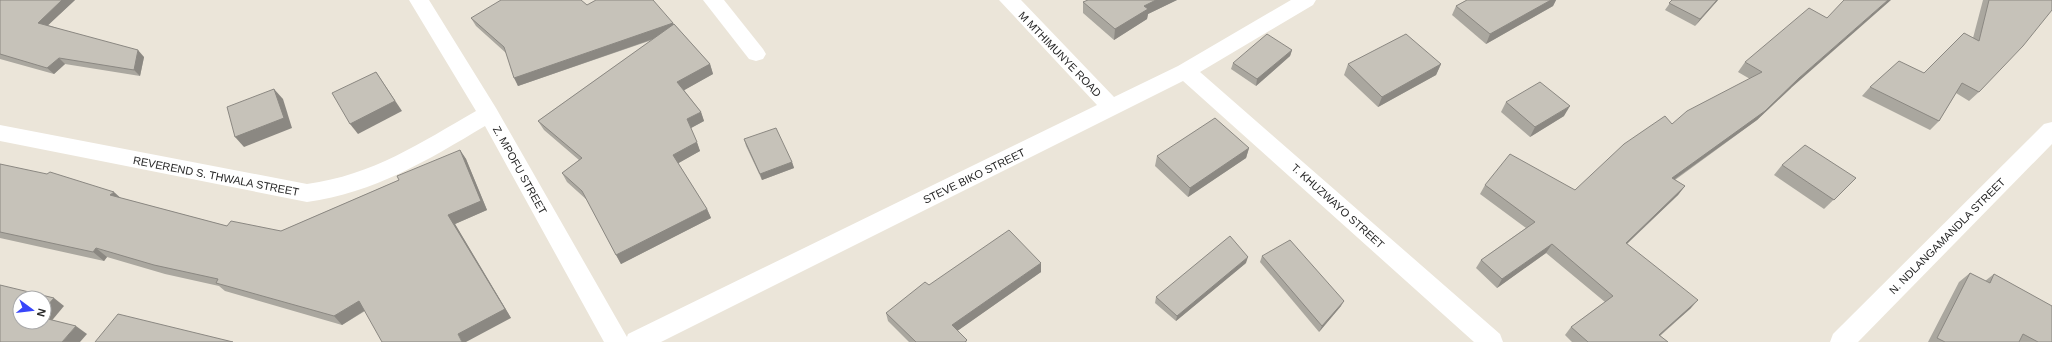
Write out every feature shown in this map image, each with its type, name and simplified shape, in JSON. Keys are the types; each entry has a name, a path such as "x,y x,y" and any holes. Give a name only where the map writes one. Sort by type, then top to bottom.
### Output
{"street":[{"path":"713,0 756,54"},
{"name":"M MTHIMUNYE ROAD","path":"1009,0 1112,108"},
{"name":"STEVE BIKO STREET","path":"638,342 1185,71 1306,0"},
{"name":"Z. MPOFU STREET","path":"426,2 617,342"},
{"name":"T. KHUZWAYO STREET","path":"1185,71 1491,342"},
{"name":"REVEREND S. THWALA STREET","path":"0,132 306,193 325,192 348,186 379,174 415,156 488,114"},
{"name":"N. NDLANGAMANDLA STREET","path":"1842,342 2052,130"}],"building":[{"path":"0,0 62,0 38,23 138,50 134,70 59,58 47,68 0,54"},
{"path":"501,0 581,0 587,5 596,0 653,0 673,23 514,78 504,47 471,18"},
{"path":"1088,0 1156,0 1144,6 1148,9 1115,29 1083,2"},
{"path":"1467,0 1551,0 1490,34 1456,6"},
{"path":"1672,0 1717,0 1700,19 1669,3"},
{"path":"1844,0 1888,0 1799,78 1765,111 1672,178 1685,186 1626,243 1698,300 1659,335 1668,342 1588,342 1571,327 1613,296 1552,244 1502,279 1481,260 1535,222 1485,185 1510,154 1575,190 1624,144 1665,116 1672,124 1687,111 1762,72 1745,62 1809,8 1827,18"},
{"path":"1989,0 2052,0 2052,10 2023,46 1979,92 1962,83 1939,121 1870,87 1899,61 1924,73 1964,33 1979,41"},
{"path":"674,24 710,64 677,82 701,112 687,119 697,142 673,155 707,209 616,255 582,191 562,173 582,158 538,121"},
{"path":"1267,34 1292,50 1257,79 1233,63"},
{"path":"1406,34 1441,64 1382,97 1348,64"},
{"path":"376,72 395,101 350,124 332,93"},
{"path":"1540,82 1570,106 1535,127 1506,102"},
{"path":"274,89 284,118 235,137 227,107"},
{"path":"1215,118 1249,148 1190,188 1157,156"},
{"path":"776,128 792,162 760,174 744,139"},
{"path":"1805,145 1856,178 1834,200 1782,165"},
{"path":"460,150 481,201 448,215 505,309 458,334 462,342 382,342 359,301 334,316 216,283 218,279 154,265 96,248 93,252 0,232 0,164 47,174 50,172 114,192 110,195 227,226 231,221 281,231 399,180 397,176"},
{"path":"1009,230 1041,263 952,325 967,340 965,342 916,342 886,313 925,282 929,285"},
{"path":"1230,236 1248,257 1177,316 1156,297"},
{"path":"1290,240 1344,301 1322,326 1262,256"},
{"path":"1970,273 1990,283 1994,274 2052,306 2052,342 2038,342 2023,334 2019,342 1945,342 1937,338"},
{"path":"0,285 21,290 12,290 12,330 52,330 52,320 76,326 62,342 0,342"},
{"path":"118,314 233,342 95,342"}]}
